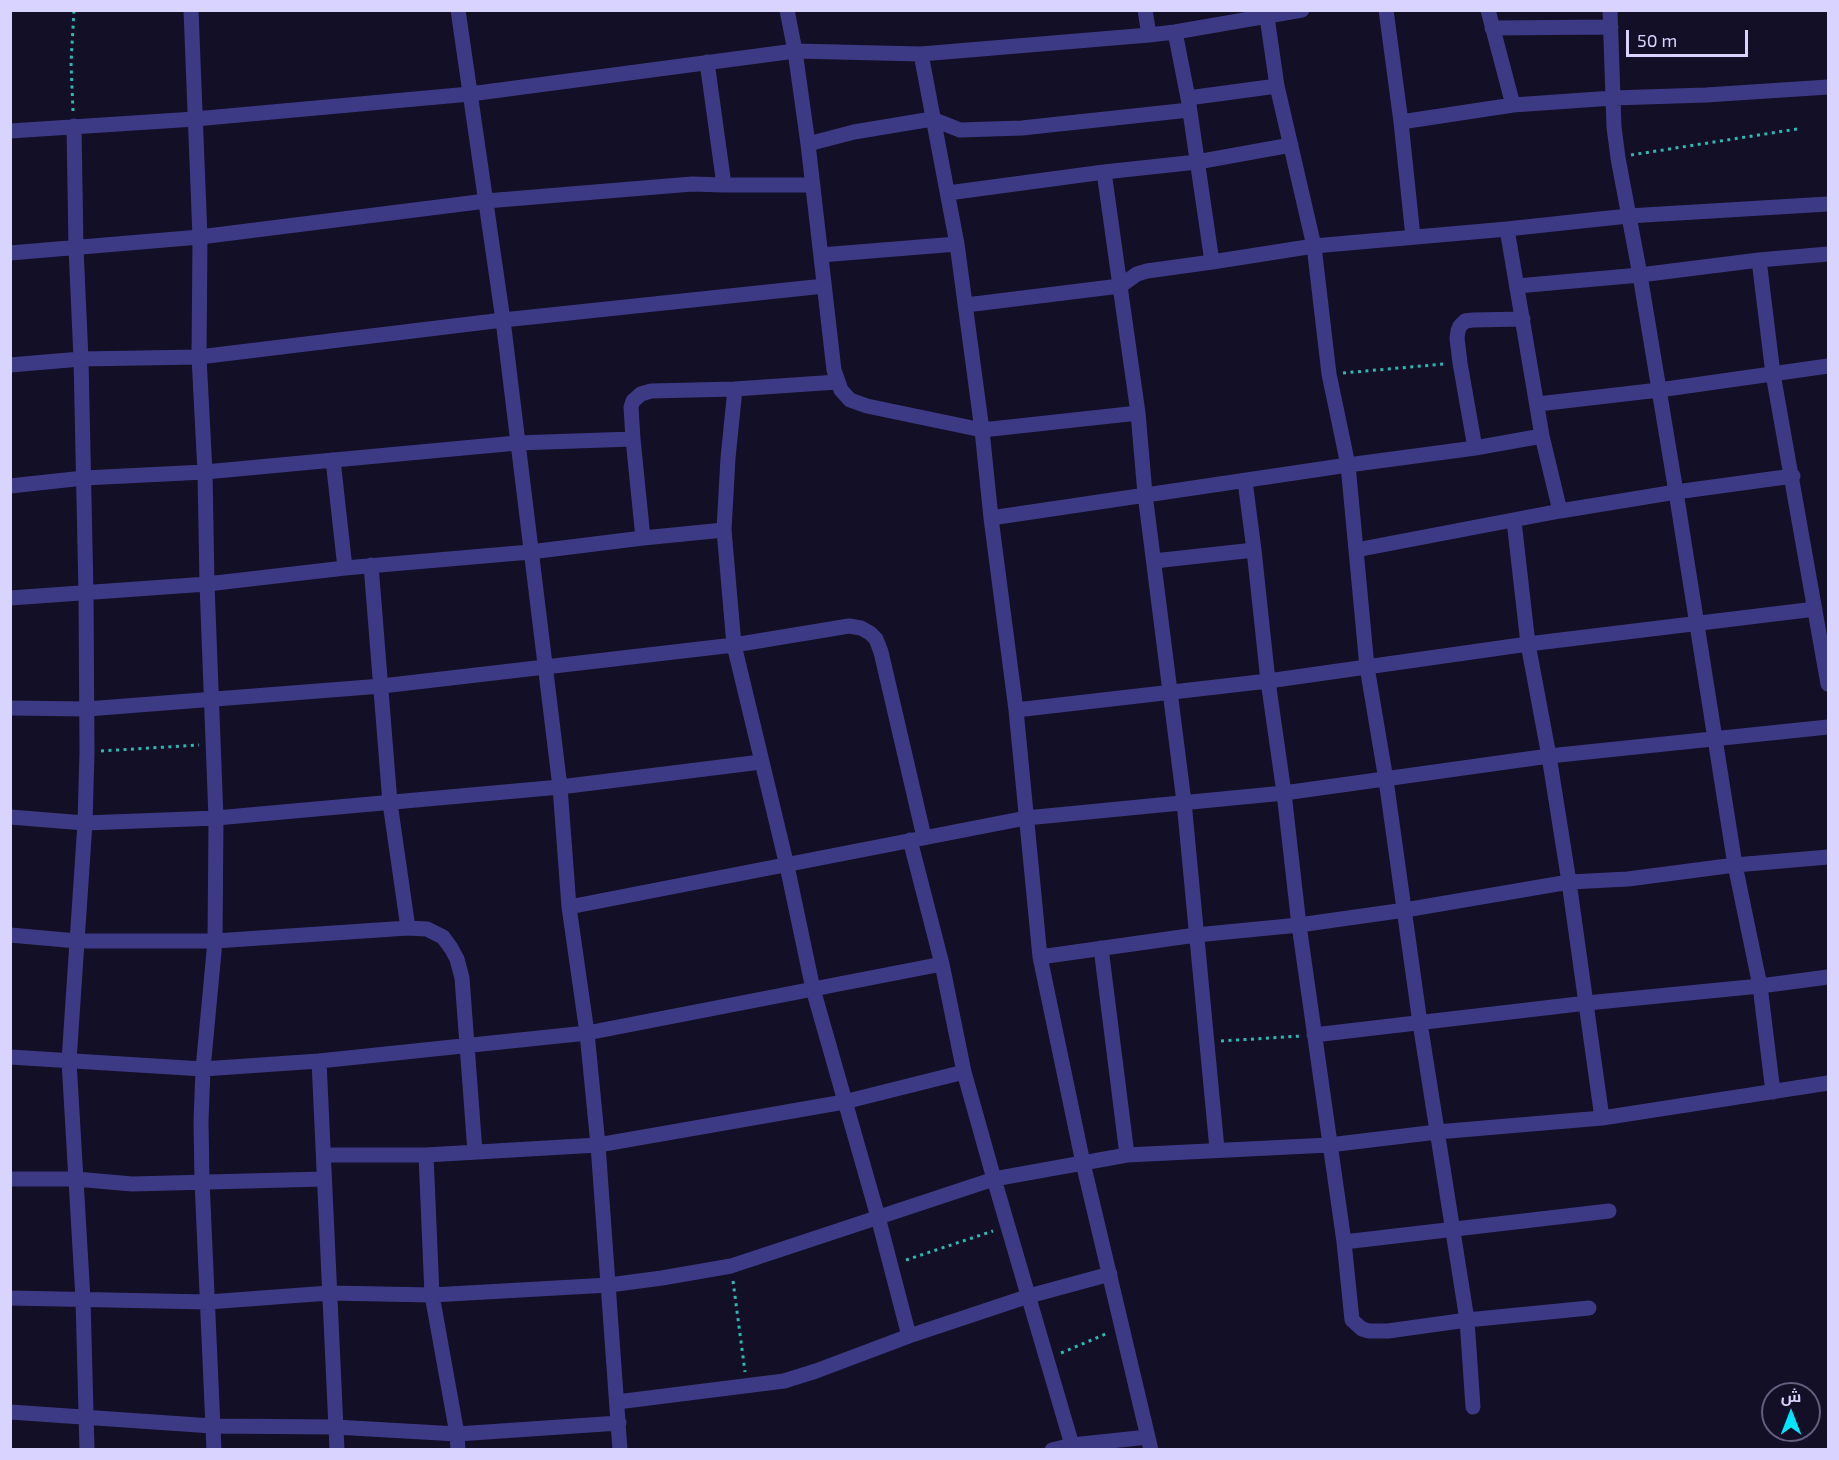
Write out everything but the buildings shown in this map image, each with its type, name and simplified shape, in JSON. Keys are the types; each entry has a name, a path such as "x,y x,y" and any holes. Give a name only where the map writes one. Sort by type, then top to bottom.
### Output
{"street":[{"path":"191,10 200,237 199,357 216,818 215,941 203,1069 202,1181 214,1449"},
{"path":"458,10 503,320 560,787 569,907 587,1033 598,1145 620,1449"},
{"path":"788,10 808,144 834,370 841,390 850,400 867,406 982,430 1138,413"},
{"path":"1145,10 1149,35"},
{"path":"10,131 195,119 470,94 795,51 921,54 1149,35 1302,10"},
{"path":"1386,10 1413,237"},
{"path":"1488,10 1513,105"},
{"path":"1610,10 1614,128 1618,158 1676,492 1735,865 1760,986 1773,1092"},
{"path":"1267,14 1277,86 1314,246 1329,374 1348,465 1367,667 1406,910 1420,1023 1454,1228 1467,1320 1473,1407"},
{"path":"1492,28 1611,27"},
{"path":"1176,32 1212,262"},
{"path":"921,54 948,193 966,305 991,518 1017,710 1040,957 1083,1163 1149,1443 1072,1445 1052,1449"},
{"path":"707,62 724,185"},
{"path":"808,144 854,132 932,119 960,130 1022,128 1188,104 1277,86"},
{"path":"1401,122 1513,105 1828,87"},
{"path":"74,126 75,248 84,478 87,752 85,823 69,1062 82,1299 87,1449"},
{"path":"948,193 1197,162 1291,145"},
{"path":"1104,172 1138,413 1145,494 1184,802 1217,1149"},
{"path":"10,253 200,237 486,201 692,184 813,185"},
{"path":"966,305 1120,286 1137,274 1147,271 1314,246 1628,216 1828,204"},
{"path":"1508,229 1542,436 1560,511"},
{"path":"821,255 957,244"},
{"path":"1517,286 1828,254"},
{"path":"1759,260 1773,374 1793,476 1828,684"},
{"path":"10,365 81,359 199,357 503,320 824,286"},
{"path":"1475,448 1460,363 1457,338 1460,326 1465,321 1523,319"},
{"path":"1538,404 1659,390 1828,366"},
{"path":"643,538 631,407 636,397 651,391 735,389 837,382"},
{"path":"735,389 724,530 734,645 787,866 813,989 878,1216 909,1336"},
{"path":"991,518 1475,448 1542,436"},
{"path":"10,486 84,478 205,472 517,443 633,440"},
{"path":"333,460 345,568"},
{"path":"1356,550 1560,511 1793,476"},
{"path":"1245,481 1299,925 1344,1242 1352,1320 1362,1329 1388,1331 1467,1320 1589,1308"},
{"path":"1514,521 1528,644 1569,882 1602,1118"},
{"path":"10,598 207,584 371,565 530,552 724,530"},
{"path":"1154,561 1254,550"},
{"path":"371,565 390,803 408,928"},
{"path":"1017,710 1268,681 1528,644 1815,609"},
{"path":"10,708 87,709 382,687 734,645 849,626 861,628 870,633 876,639 881,652 964,1071 1072,1445"},
{"path":"569,907 1026,818 1284,793 1549,756 1828,727"},
{"path":"10,817 85,823 216,818 560,787 761,762"},
{"path":"1040,957 1196,935 1299,925 1406,910 1569,882 1628,879 1735,865 1828,858"},
{"path":"10,935 77,941 215,941 408,928 427,929 443,937 457,959 462,978 475,1152"},
{"path":"1101,948 1127,1155"},
{"path":"10,1057 203,1069 319,1061 587,1033 942,964"},
{"path":"1314,1035 1828,977"},
{"path":"319,1061 337,1449"},
{"path":"324,1155 426,1155 598,1145 844,1102 964,1071"},
{"path":"10,1298 208,1302 328,1293 432,1295 609,1285 731,1266 994,1179 1127,1155 1329,1145 1437,1132 1602,1118 1828,1083"},
{"path":"426,1155 432,1295 457,1442"},
{"path":"10,1179 76,1179 132,1184 324,1179"},
{"path":"1344,1242 1609,1211"},
{"path":"617,1402 747,1386 795,1377 1029,1296 1110,1274"},
{"path":"10,1412 212,1426 335,1427 457,1442 619,1423"}],"path":[{"path":"74,10 71,63 74,126"},
{"path":"1618,158 1797,129"},
{"path":"1329,374 1460,363"},
{"path":"87,752 213,744"},
{"path":"1207,1042 1314,1035"},
{"path":"890,1266 1008,1227"},
{"path":"731,1266 747,1386"},
{"path":"1046,1360 1122,1327"}]}
